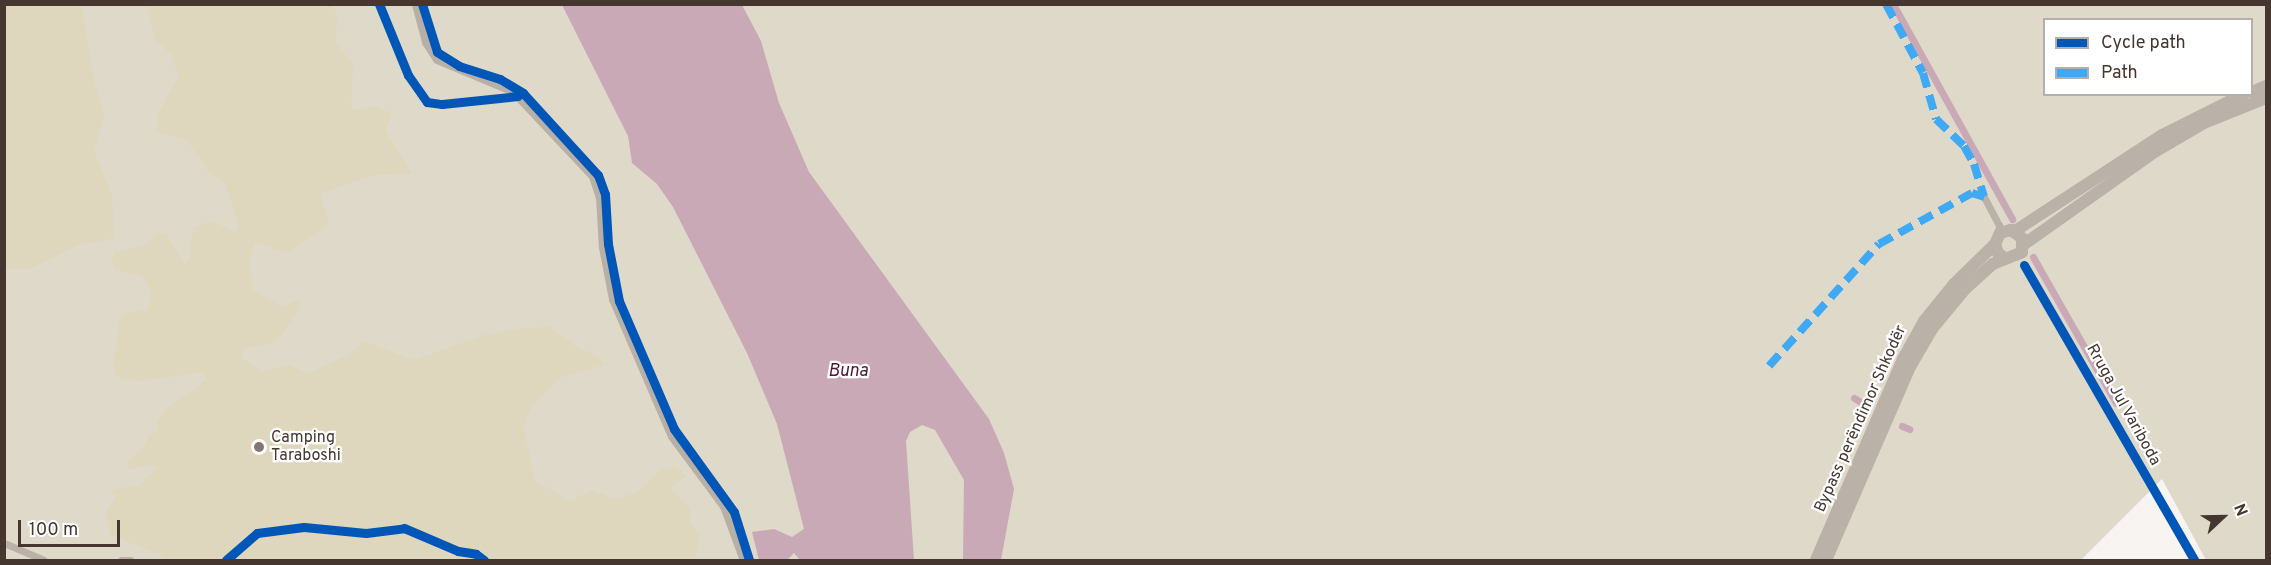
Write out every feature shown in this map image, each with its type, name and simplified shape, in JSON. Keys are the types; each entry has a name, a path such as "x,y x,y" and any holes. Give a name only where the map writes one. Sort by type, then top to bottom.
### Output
{"highway":[{"name":"Bypass perëndimor Shkodër","path":"1816,561 1908,349 1943,296 1996,239 2153,140 2240,96"},
{"name":"Bypass perëndimor Shkodër","path":"1826,561 1910,367 1932,329 1965,289 1990,266 2023,248 2156,151 2204,123 2266,98"},
{"path":"2013,230 2023,248"},
{"path":"1996,239 2008,258"}],"main road":[{"path":"416,4 426,42 437,59 518,96 596,182 613,299 672,436 724,506 744,561"}],"street":[{"path":"380,4 408,75 427,102 442,104 518,96"},
{"path":"1984,197 1997,222 1996,239"},
{"path":"1997,222 2013,230"},
{"name":"Rruga Jul Variboda","path":"2023,248 2024,265 2194,561"},
{"path":"2008,258 2024,265"},
{"path":"226,561 257,533 304,527 366,532 404,528 458,551 476,554 484,561"},
{"path":"4,543 44,561"},
{"path":"121,561 130,561"}],"shaded area":[{"path":"4,5 2266,5 2266,560 2206,560 2162,479 2081,560 5,560"},
{"path":"4,5 82,5 94,80 104,115 94,152 112,195 114,238 78,246 29,269 5,269"},
{"path":"146,5 331,5 337,13 336,42 353,65 351,108 360,110 374,106 392,113 385,130 412,173 373,175 320,194 329,223 288,253 255,243 250,261 253,290 282,307 298,299 300,309 275,343 246,348 241,356 244,360 264,371 289,365 309,373 350,354 364,341 414,360 481,336 513,329 550,327 573,345 600,357 604,365 563,376 532,405 524,426 534,480 570,501 592,490 614,499 637,493 662,469 676,466 686,476 672,487 673,492 690,508 690,522 700,537 695,559 165,560 160,554 110,535 106,512 116,498 111,490 138,485 157,469 151,464 129,470 128,460 143,448 150,434 159,432 157,423 164,410 208,379 201,372 143,381 124,380 116,375 113,366 120,318 128,312 147,311 152,292 142,276 115,270 112,261 115,252 143,246 157,233 166,234 185,265 190,258 193,228 211,221 236,232 238,222 225,184 209,173 187,140 157,132 158,113 179,76 170,53 155,39"}],"water":[{"name":"Buna","path":"562,5 742,5 761,41 779,103 809,172 989,419 1004,453 1014,489 1001,560 963,560 964,480 935,430 922,425 910,432 906,441 914,560 800,560 794,553 787,560 759,560 752,532 774,529 792,537 804,529 777,424 747,353 673,207 657,184 632,163 628,136"}],"waterway":[{"path":"1893,4 2012,219"},
{"path":"2033,257 2116,403"},
{"path":"1854,398 1866,405"},
{"path":"1902,426 1909,429"}],"marked path":[{"path":"1886,4 1923,73 1936,119 1964,146 1974,164 1984,197"},
{"path":"1769,366 1879,244 1972,193 1984,197"}],"cycle path":[{"path":"379,4 408,75 427,102 442,104 518,96"},
{"path":"422,4 437,52 459,66 500,79 523,93 598,175 605,194 608,244 619,301 674,429 734,512 749,560"},
{"path":"2024,265 2194,560"},
{"path":"226,560 257,533 304,527 366,533 404,528 458,551 476,554 484,560"}],"place":[{"name":"Camping Taraboshi","path":"259,447"}]}
